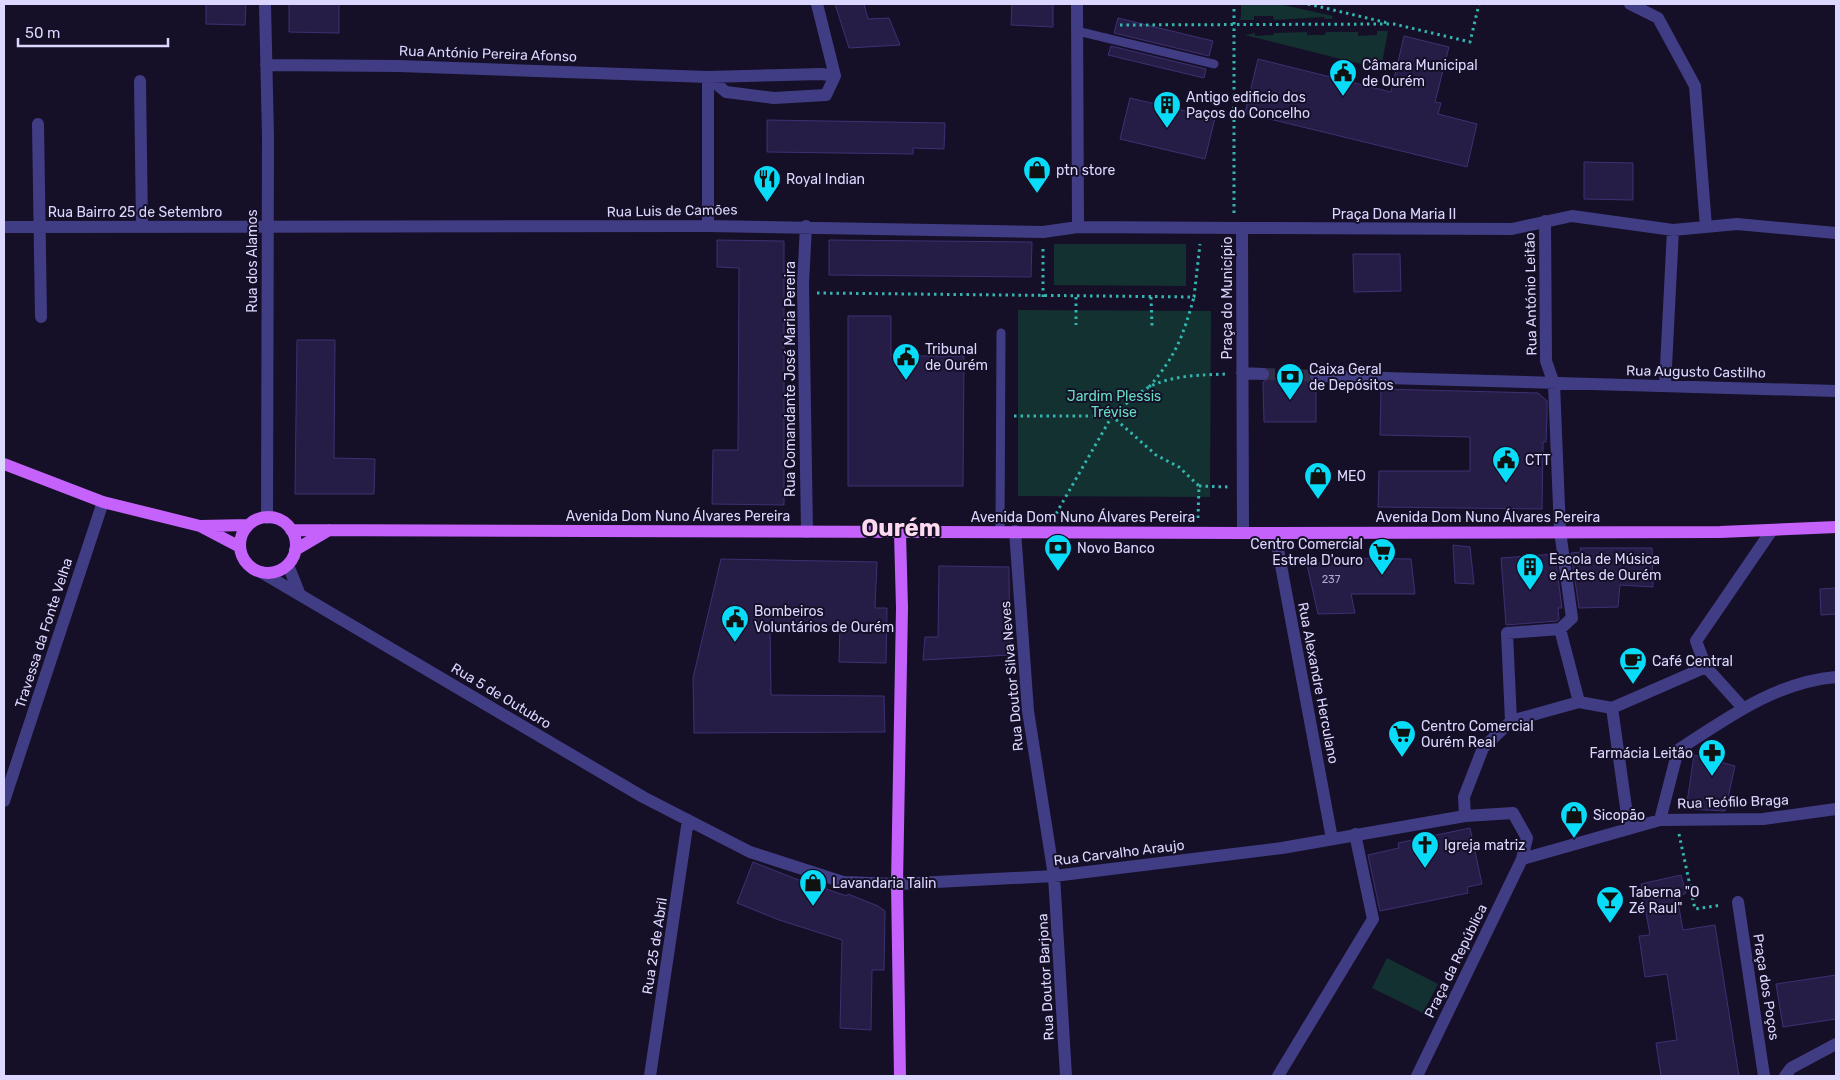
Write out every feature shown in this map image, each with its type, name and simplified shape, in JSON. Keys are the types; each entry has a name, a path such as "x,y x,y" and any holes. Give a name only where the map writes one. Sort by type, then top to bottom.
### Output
{"main road":[{"path":"4,464 103,502 200,526 240,547"},
{"path":"200,526 248,525 267,518 284,523 294,536 295,550 288,565 271,573 261,572 246,563 240,547 240,539 248,525"},
{"name":"Avenida Dom Nuno Álvares Pereira","path":"290,530 900,534 1000,531 1275,533 1772,530 1836,527"},
{"path":"295,550 330,529"},
{"path":"900,534 902,608 897,884 900,1076"}],"street":[{"name":"Rua dos Alamos","path":"265,4 267,518"},
{"path":"708,77 726,92 774,98 826,95 835,76 817,4"},
{"path":"1077,4 1078,227"},
{"path":"1630,4 1658,18 1695,86 1706,227"},
{"name":"Rua António Pereira Afonso","path":"266,65 409,66 708,77 822,74 835,76"},
{"path":"708,77 708,226"},
{"path":"140,81 142,227"},
{"path":"38,124 41,317"},
{"name":"Praça Dona Maria II","path":"1242,228 1512,229 1572,216 1673,230 1737,224 1836,233"},
{"name":"Rua António Leitão","path":"1545,221 1546,361 1554,384 1560,531 1572,618 1560,629"},
{"name":"Rua Luis de Camões","path":"267,226 806,226 1043,232 1078,227"},
{"name":"Rua Bairro 25 de Setembro","path":"4,228 267,226"},
{"name":"Rua Comandante José Maria Pereira","path":"806,226 804,292 807,532"},
{"name":"Praça do Município","path":"1078,227 1242,228 1243,533"},
{"path":"1665,386 1673,230"},
{"path":"1242,373 1263,374"},
{"name":"Rua Augusto Castilho","path":"1316,376 1836,391"},
{"name":"Travessa da Fonte Velha","path":"4,801 103,502"},
{"path":"1743,708 1706,667 1696,641 1772,530"},
{"name":"Rua Doutor Silva Neves","path":"1016,531 1028,711 1054,876"},
{"name":"Rua Alexandre Herculano","path":"1275,533 1332,839"},
{"path":"288,565 300,595"},
{"name":"Rua 5 de Outubro","path":"261,572 634,792 688,820"},
{"path":"1511,721 1507,633 1560,629 1579,702"},
{"path":"1465,816 1464,797 1484,748 1511,721 1579,702 1612,708 1706,667"},
{"path":"1660,820 1678,750 1751,702 1814,679 1836,677"},
{"path":"1612,708 1629,829"},
{"name":"Rua Teófilo Braga","path":"1522,859 1660,820 1763,819 1836,809"},
{"name":"Rua Carvalho Araujo","path":"688,820 750,852 843,882 897,884 1054,876 1282,848 1465,816 1513,813 1527,838 1522,859"},
{"name":"Rua 25 de Abril","path":"650,1076 688,820"},
{"path":"1278,1076 1373,920 1355,834"},
{"name":"Praça da República","path":"1417,1076 1522,859"},
{"name":"Rua Doutor Barjona","path":"1054,876 1066,1076"},
{"name":"Praça dos Poços","path":"1738,902 1764,1076"},
{"path":"1785,1076 1790,1068 1836,1044"}],"lane":[{"path":"1077,31 1214,64"},
{"path":"1000,531 1001,333"}],"path":[{"path":"1215,228 1214,214 1234,214 1234,4"},
{"path":"1308,4 1470,42 1479,4"},
{"path":"1102,36 1111,25 1394,24"},
{"path":"1043,244 1043,297"},
{"path":"1055,531 1057,512 1112,416 1149,387 1167,364 1182,339 1194,297 1200,244"},
{"path":"804,292 1043,297 1194,297"},
{"path":"1076,297 1076,325"},
{"path":"1151,297 1152,326"},
{"path":"1149,387 1168,380 1197,375 1242,373"},
{"path":"1001,416 1112,416 1156,455 1179,467 1199,486 1197,533"},
{"path":"1674,820 1695,909 1738,902"}],"green space":[{"path":"1241,4 1279,4 1333,16 1332,19 1325,19 1324,17 1274,20 1273,16 1254,16 1254,20 1239,20 1241,17"},
{"path":"1377,31 1388,31 1382,63 1377,68 1245,35 1255,33 1255,36 1273,35 1274,33 1307,32 1307,35 1325,35 1326,32 1358,32 1358,36 1377,35"},
{"path":"1054,244 1186,244 1186,286 1054,285"},
{"name":"Jardim Plessis Trévise","path":"1018,310 1211,311 1210,497 1018,496"},
{"path":"1387,958 1438,984 1423,1013 1372,988"}],"building":[{"path":"206,4 246,4 245,25 206,24"},
{"path":"289,4 339,4 339,33 289,32"},
{"path":"835,4 864,4 868,19 889,18 900,45 849,48"},
{"path":"1012,4 1053,4 1053,27 1011,25"},
{"path":"1118,18 1213,41 1209,56 1114,33"},
{"name":"Câmara Municipal de Ourém","path":"1404,36 1449,47 1435,102 1441,103 1438,114 1477,124 1467,167 1245,113 1258,59 1391,92"},
{"path":"1111,46 1206,69 1204,78 1108,55"},
{"name":"Antigo edificio dos Paços do Concelho","path":"1130,98 1215,118 1205,159 1120,139"},
{"path":"767,120 945,123 944,149 913,148 913,154 767,152"},
{"path":"1584,162 1633,163 1633,200 1584,199"},
{"path":"717,240 784,241 784,505 712,504 713,450 738,450 739,268 717,267"},
{"path":"829,240 1032,242 1031,277 829,275"},
{"path":"1353,254 1400,254 1401,291 1354,292"},
{"name":"Tribunal de Ourém","path":"848,316 891,316 891,356 964,356 963,486 848,486"},
{"path":"297,340 335,340 334,458 375,459 374,494 295,494"},
{"name":"Caixa Geral de Depósitos","path":"1270,378 1309,379 1316,384 1316,422 1264,422 1263,382"},
{"path":"1381,389 1538,393 1547,401 1546,442 1543,442 1542,509 1378,507 1379,471 1470,471 1470,437 1380,435"},
{"path":"1453,545 1470,547 1474,584 1455,583"},
{"path":"1580,548 1652,548 1653,587 1620,585 1618,607 1579,608 1571,553 1581,552"},
{"name":"Escola de Música e Artes de Ourém","path":"1555,554 1562,608 1558,608 1559,619 1557,621 1506,625 1501,558"},
{"path":"1352,558 1411,559 1415,594 1351,594 1355,613 1318,614 1307,565"},
{"name":"Bombeiros Voluntários de Ourém","path":"721,559 877,562 875,608 887,608 886,663 839,662 840,625 770,623 771,695 884,696 885,732 694,733 693,678"},
{"path":"939,566 1009,567 1010,655 923,660 925,637 938,637"},
{"path":"1836,588 1836,614 1821,615 1820,589"},
{"name":"Farmácia Leitão","path":"1694,755 1735,766 1725,811 1686,809"},
{"name":"Igreja matriz","path":"1470,828 1482,884 1467,887 1468,893 1380,911 1368,855 1399,848 1398,843"},
{"path":"753,862 796,879 847,896 848,894 878,906 885,911 884,970 872,970 871,1030 840,1028 842,940 779,920 737,903"},
{"path":"1681,875 1686,893 1677,897 1683,930 1715,925 1739,1076 1661,1076 1656,1043 1677,1040 1667,974 1645,977 1639,936 1650,935 1641,884"},
{"path":"1836,975 1836,1019 1783,1027 1776,984"}],"tunnel":[{"path":"1263,374 1316,376"}],"place":[{"name":"Câmara Municipal de Ourém","path":"1343,97"},
{"name":"Antigo edificio dos Paços do Concelho","path":"1167,129"},
{"name":"ptn store","path":"1037,194"},
{"name":"Royal Indian","path":"767,203"},
{"name":"Tribunal de Ourém","path":"906,381"},
{"name":"Caixa Geral de Depósitos","path":"1290,401"},
{"name":"CTT","path":"1506,484"},
{"name":"MEO","path":"1318,500"},
{"name":"Novo Banco","path":"1058,572"},
{"name":"Centro Comercial Estrela D'ouro","path":"1382,576"},
{"name":"Escola de Música e Artes de Ourém","path":"1530,591"},
{"name":"Bombeiros Voluntários de Ourém","path":"735,643"},
{"name":"Café Central","path":"1633,685"},
{"name":"Centro Comercial Ourém Real","path":"1402,758"},
{"name":"Farmácia Leitão","path":"1712,777"},
{"name":"Sicopāo","path":"1574,839"},
{"name":"Igreja matriz","path":"1425,869"},
{"name":"Lavandaria Talin","path":"813,907"},
{"name":"Taberna \"O Zé Raul\"","path":"1610,924"}],"district":[{"name":"Ourém","path":"901,528"}]}
